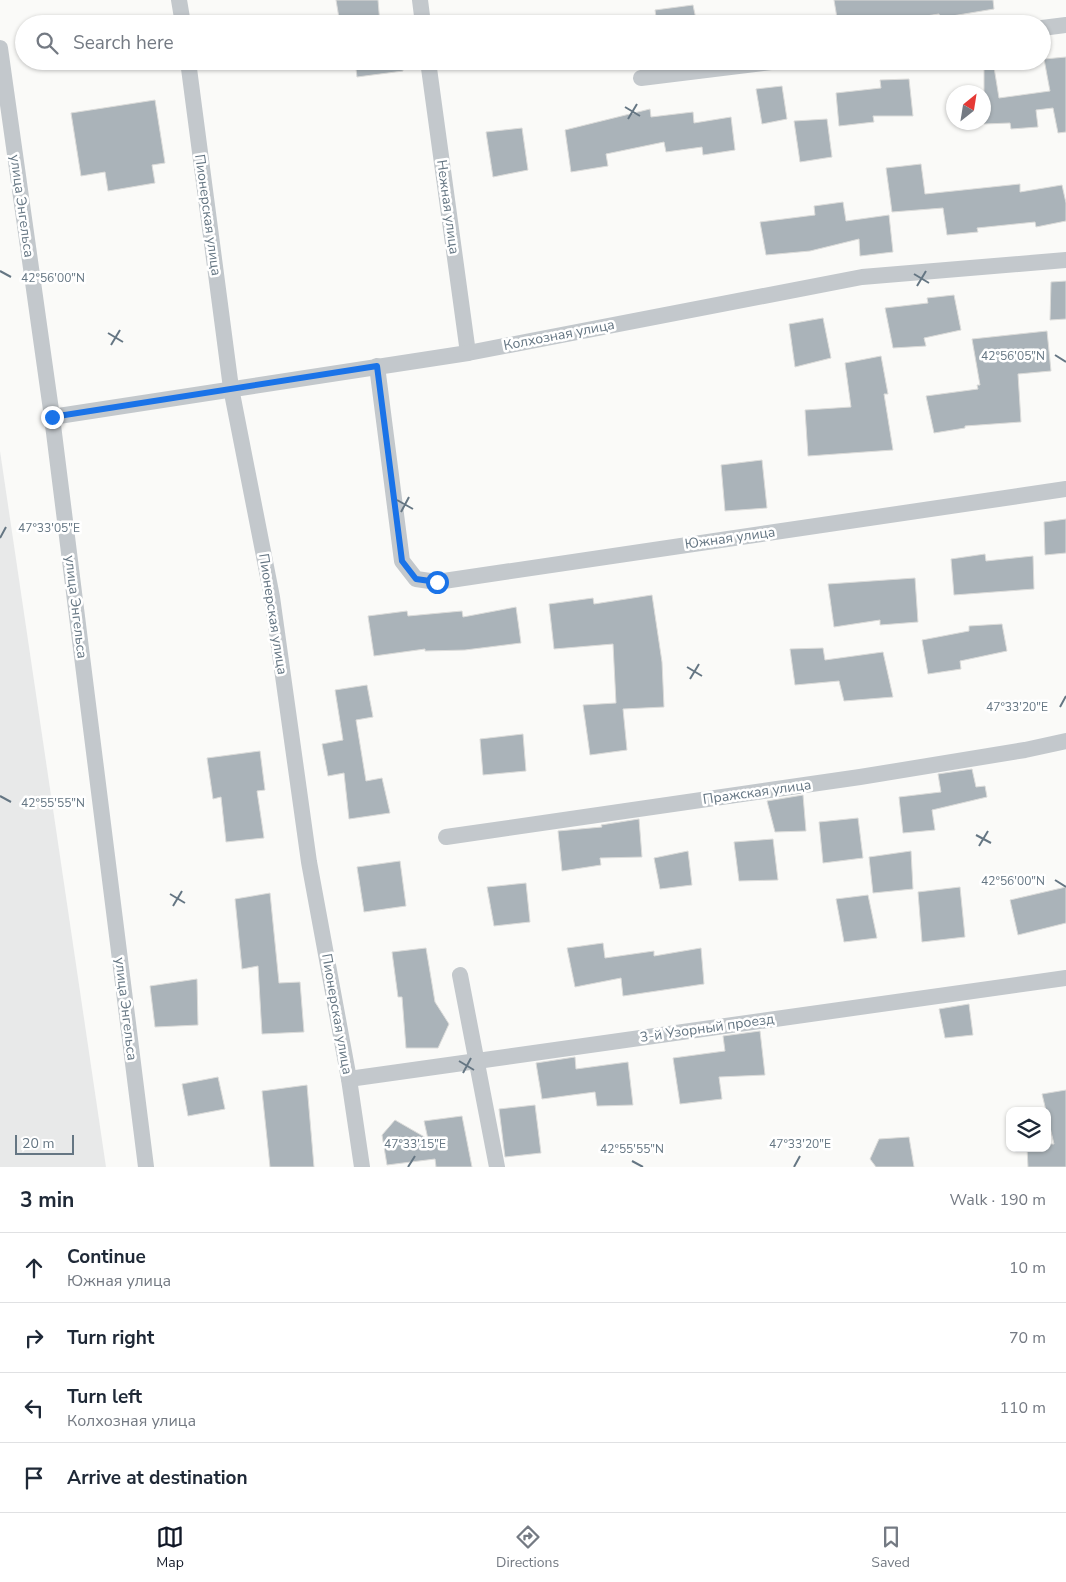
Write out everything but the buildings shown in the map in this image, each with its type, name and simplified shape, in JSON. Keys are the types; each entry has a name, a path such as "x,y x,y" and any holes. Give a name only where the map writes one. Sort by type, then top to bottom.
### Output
{"street":[{"path":"179,0 181,15"},
{"path":"420,0 422,15"},
{"path":"1051,27 1066,25"},
{"name":"улица Энгельса","path":"0,48 52,417 146,1167"},
{"name":"Пионерская улица","path":"189,70 231,388 272,597 309,862 349,1079 362,1167"},
{"name":"Нежная улица","path":"429,70 468,352"},
{"path":"641,78 705,70"},
{"name":"Колхозная улица","path":"52,417 468,352 862,277 1066,260"},
{"name":"Южная улица","path":"377,366 402,561 416,579 437,582 1066,489"},
{"name":"Пражская улица","path":"446,837 860,777 1066,742"},
{"path":"460,975 497,1167"},
{"name":"3-й Узорный проезд","path":"349,1079 1066,978"}],"shaded area":[{"path":"0,451 106,1167 0,1167"}],"route":[{"path":"52,417 377,366 402,561 416,579 437,582"}]}
